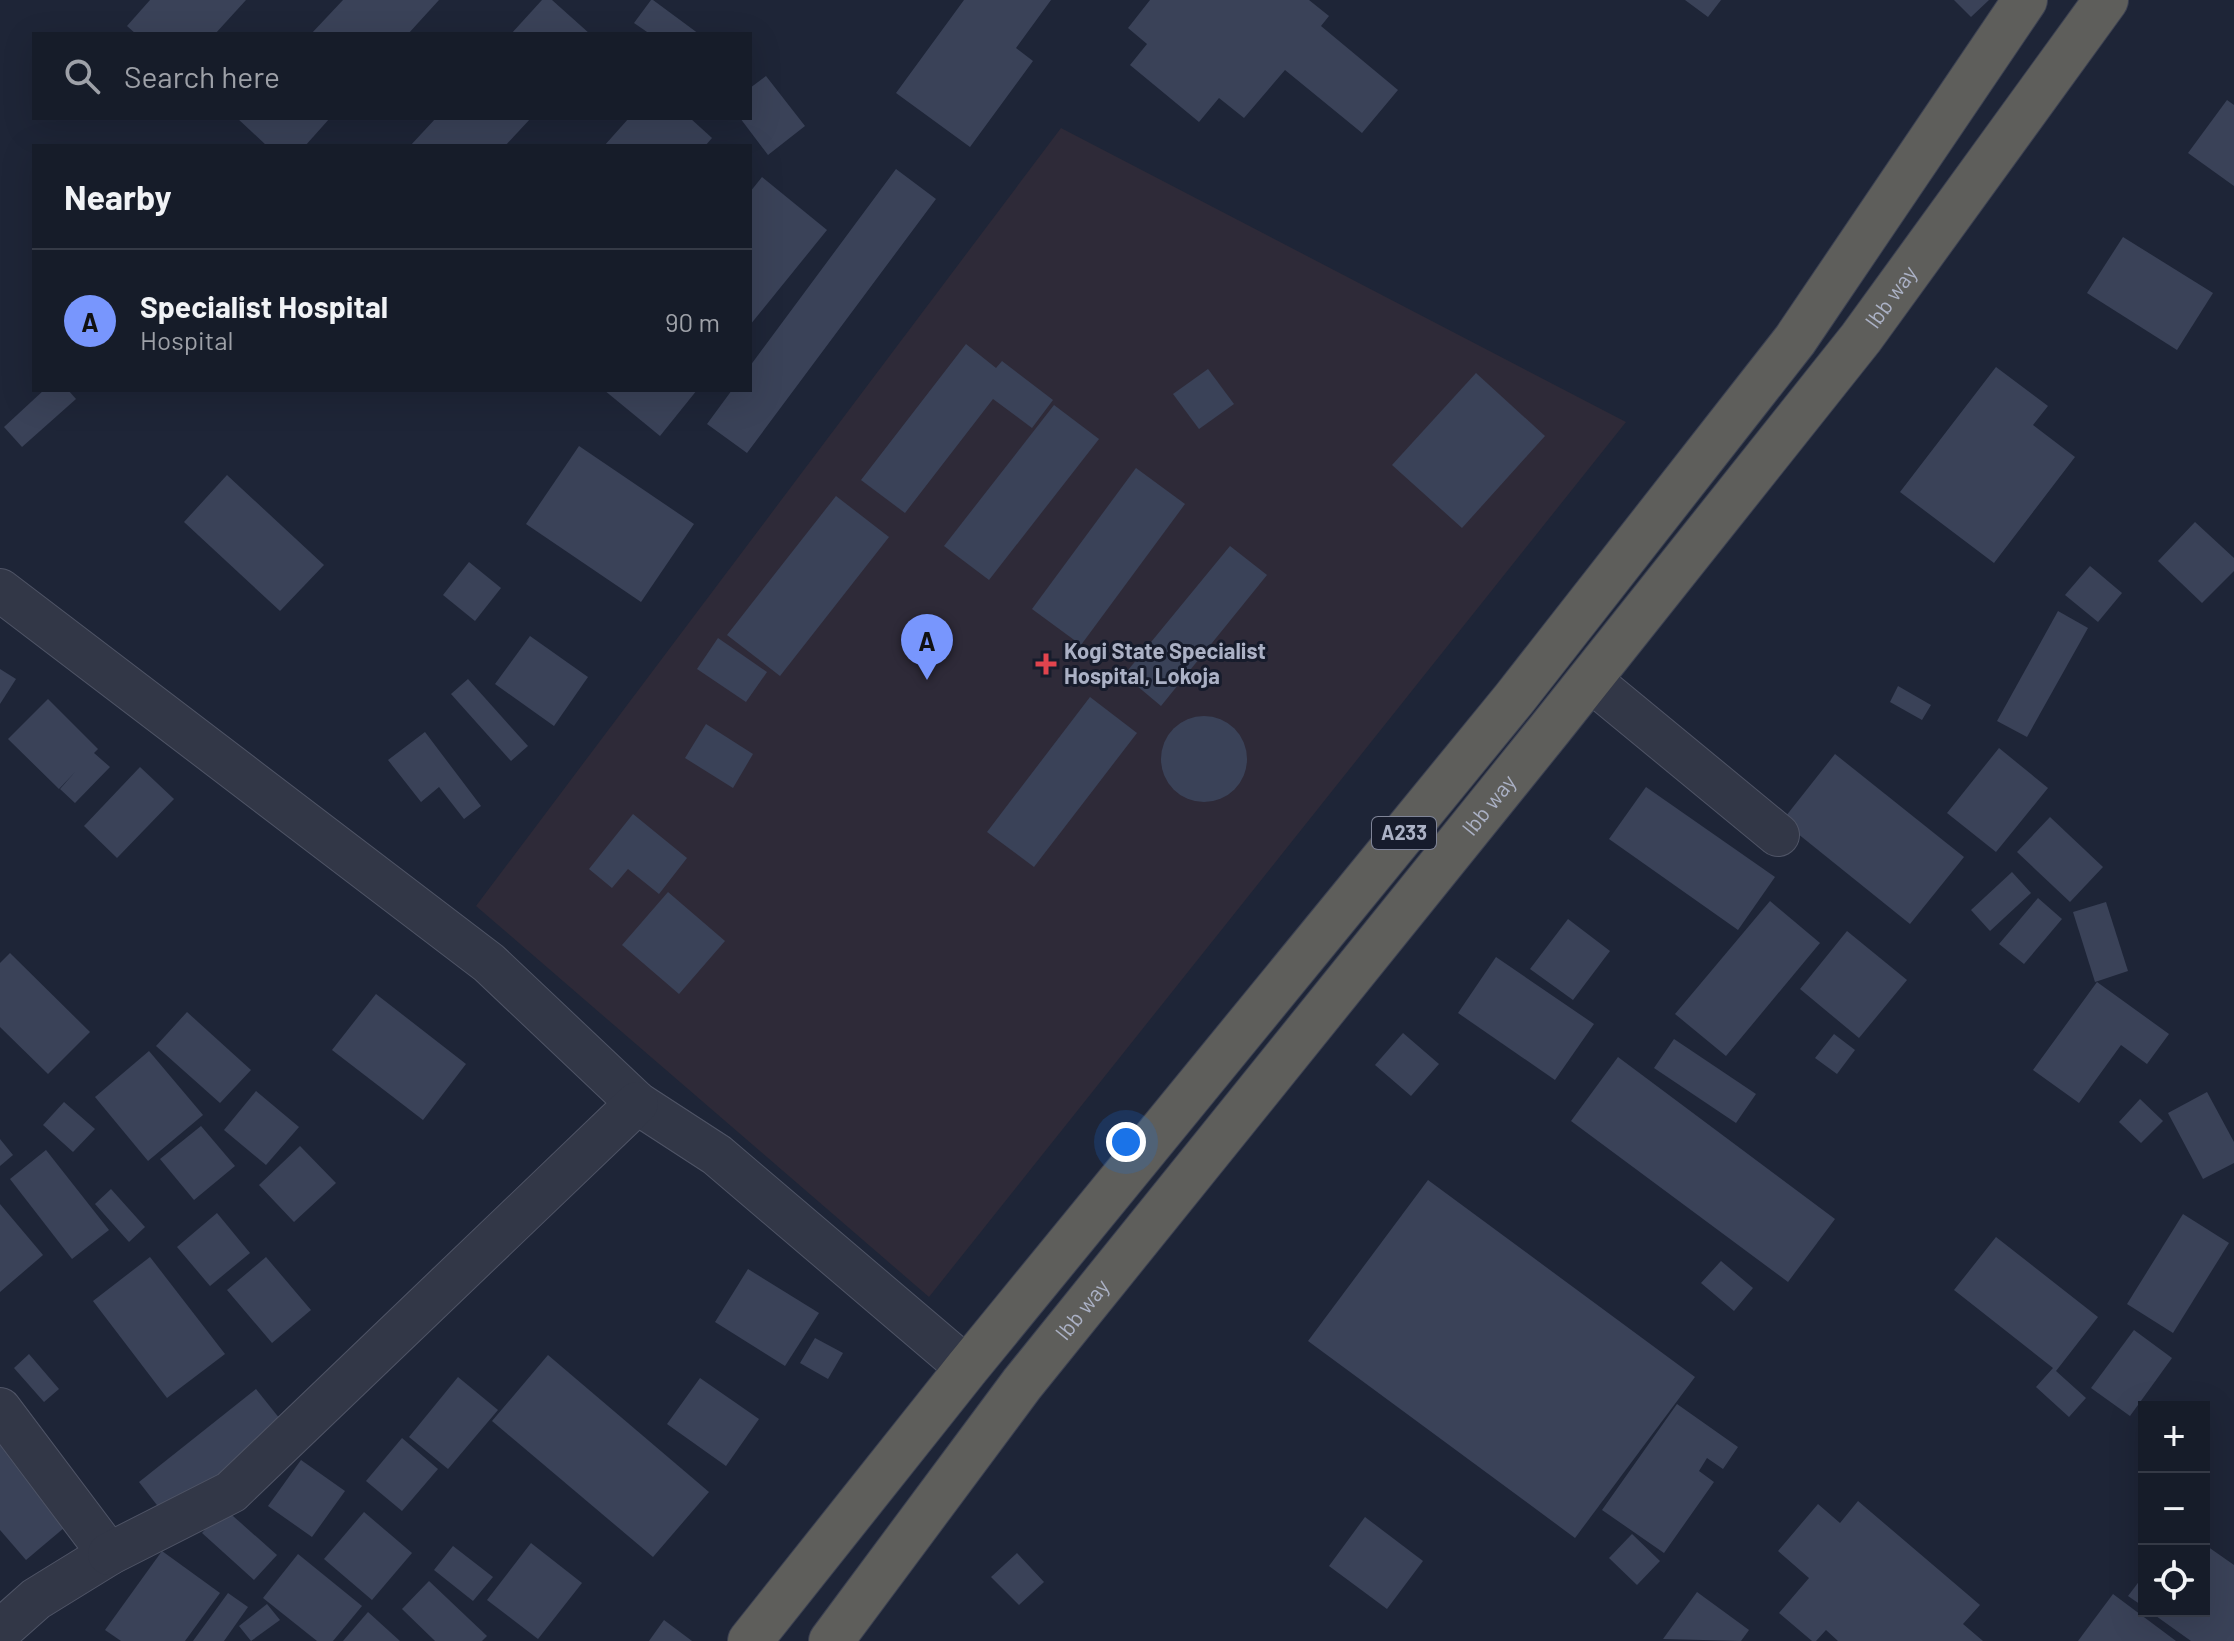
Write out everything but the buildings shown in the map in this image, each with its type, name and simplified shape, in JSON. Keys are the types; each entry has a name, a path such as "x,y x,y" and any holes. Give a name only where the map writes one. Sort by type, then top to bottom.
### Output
{"highway":[{"name":"A233","path":"750,1641 967,1368 1514,699 1795,340 2025,0"},
{"name":"Ibb way","path":"831,1641 1022,1384 1590,680 1861,338 2106,0"}],"street":[{"path":"0,590 489,963 637,1103 717,1155 967,1368"},
{"path":"1590,680 1778,835"},
{"path":"0,1631 36,1599 109,1554 231,1492 637,1103"},
{"path":"0,1409 109,1554"}],"shaded area":[{"name":"Kogi State Specialist Hospital, Lokoja","path":"1061,128 1626,422 929,1297 476,906"}],"place":[{"name":"Kogi State Specialist Hospital, Lokoja","path":"1046,664"},
{"name":"Specialist Hospital","path":"927,680"}]}
